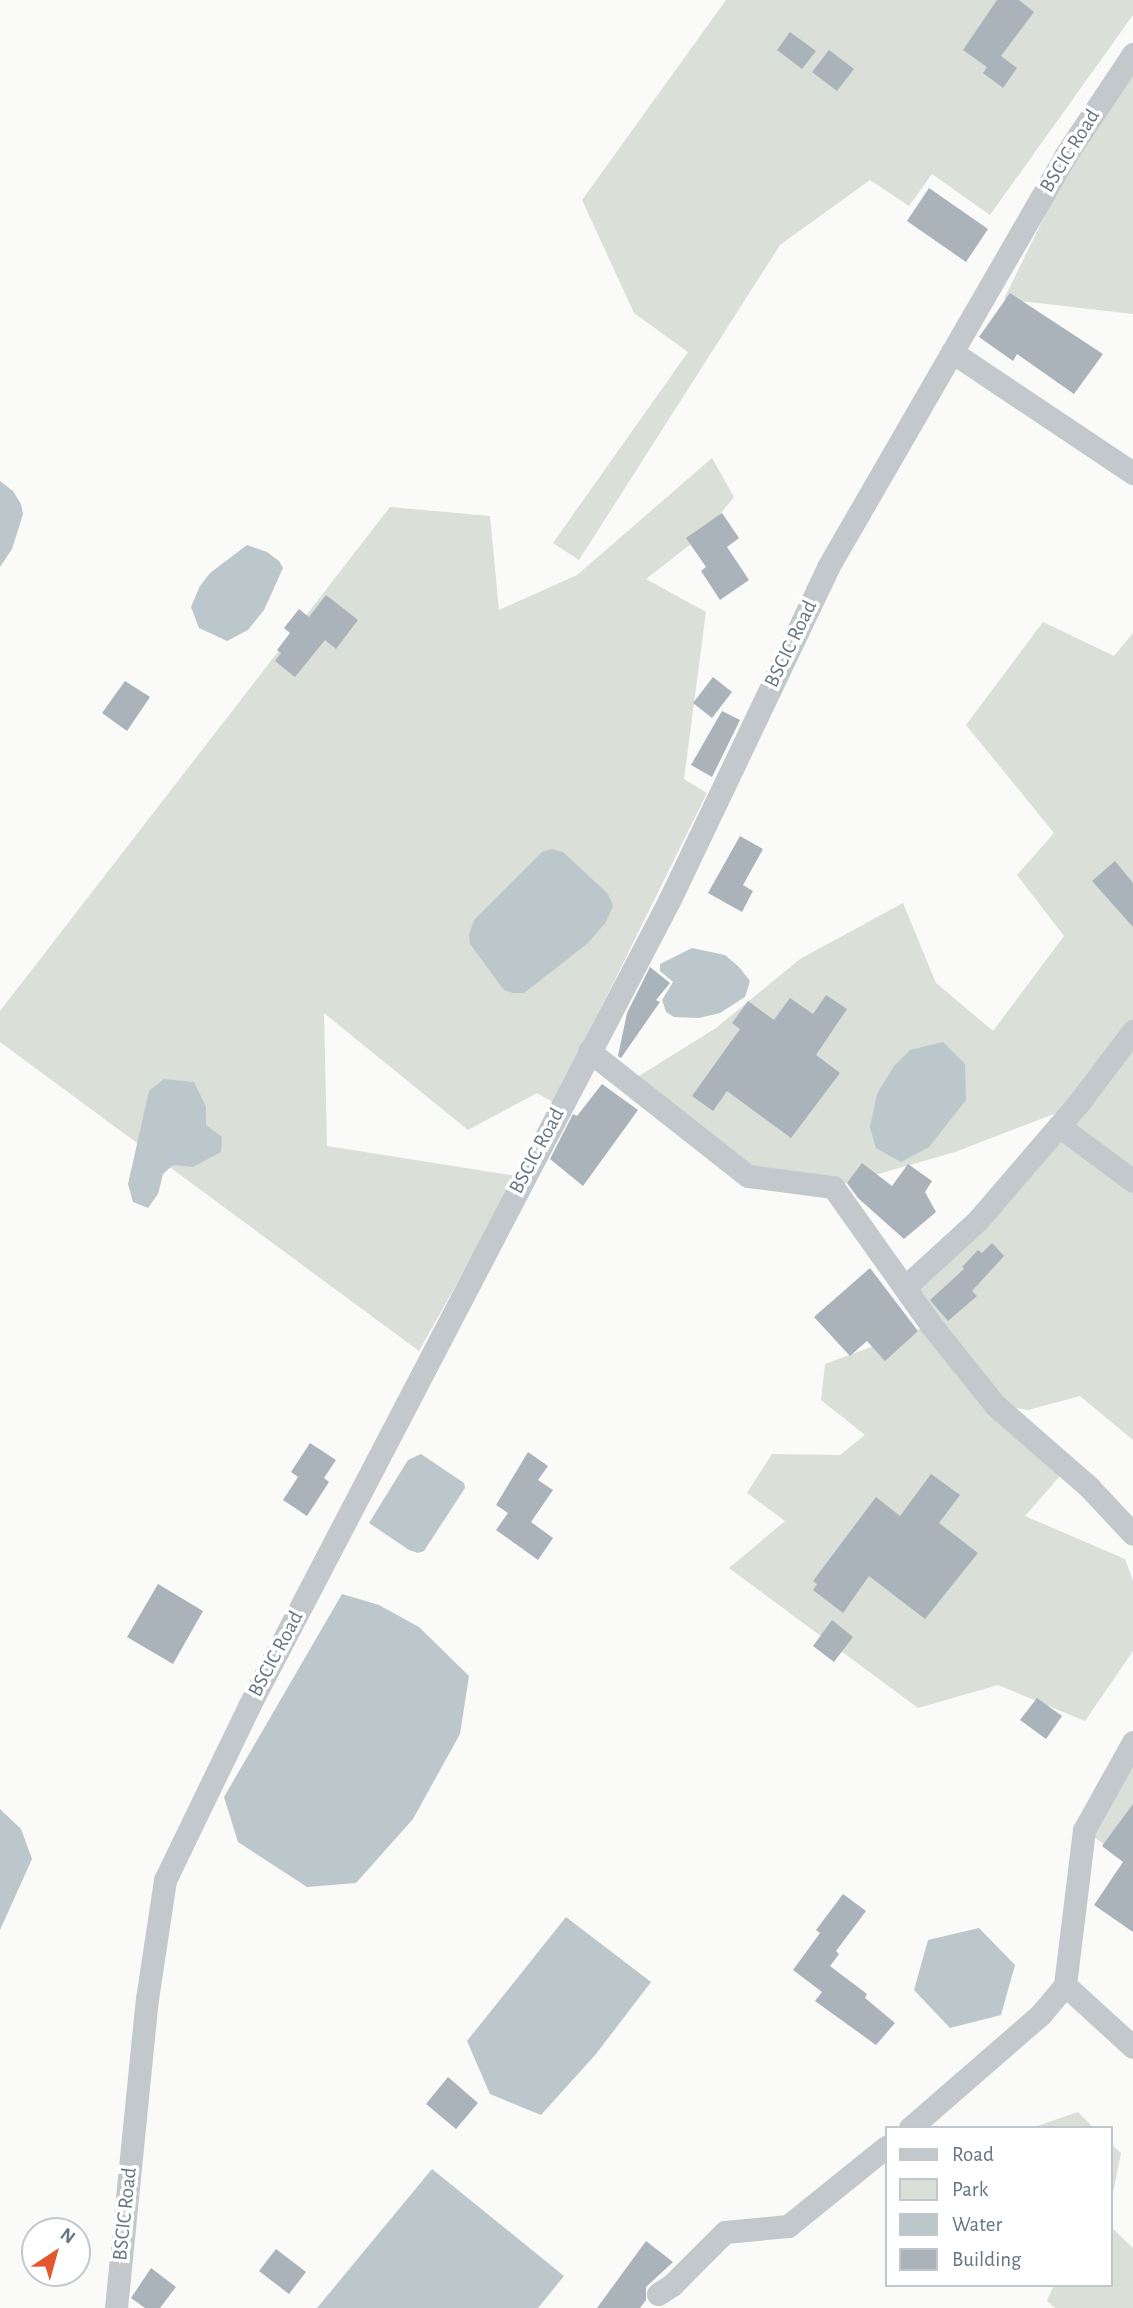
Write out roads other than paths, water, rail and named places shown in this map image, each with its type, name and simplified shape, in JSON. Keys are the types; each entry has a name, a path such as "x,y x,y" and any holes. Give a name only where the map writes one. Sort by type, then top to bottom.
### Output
{"street":[{"name":"BSCIC Road","path":"116,2308 147,1999 165,1880 249,1706 669,901 828,567 1065,156 1133,54"},
{"path":"952,352 1133,473"},
{"path":"905,1287 978,1220 1059,1126 1133,1031"},
{"path":"589,1051 748,1176 832,1187 931,1325 995,1405 1088,1486 1133,1534"},
{"path":"1059,1126 1133,1181"},
{"path":"912,2126 1041,2014 1065,1985 1084,1830 1133,1742"},
{"path":"1065,1985 1133,2047"},
{"path":"658,2294 672,2286 725,2232 788,2226 884,2149"}],"water":[{"path":"0,481 13,491 21,504 23,514 12,549 0,567"},
{"path":"247,545 267,552 279,561 283,568 264,610 248,630 227,641 199,628 191,607 200,586 210,573"},
{"path":"552,849 563,852 608,894 613,906 606,922 588,943 524,993 513,993 504,990 470,944 469,935 474,920 542,852"},
{"path":"692,948 725,955 739,967 750,981 745,997 720,1013 699,1018 674,1017 666,1012 662,1000 673,982 660,971 660,964"},
{"path":"943,1042 965,1064 966,1100 929,1147 901,1162 876,1148 870,1127 877,1094 894,1066 910,1050"},
{"path":"164,1079 194,1082 206,1107 206,1125 222,1137 221,1152 193,1167 173,1165 163,1174 158,1194 148,1208 133,1202 128,1184 149,1091"},
{"path":"421,1454 464,1483 465,1488 424,1551 418,1553 409,1550 369,1523 408,1460"},
{"path":"342,1594 379,1605 419,1627 469,1676 460,1734 413,1819 356,1883 307,1887 238,1842 224,1797"},
{"path":"0,1809 21,1829 32,1859 0,1930"},
{"path":"566,1917 651,1982 596,2054 541,2115 490,2094 467,2041"},
{"path":"979,1928 1015,1965 1001,2015 950,2028 914,1990 928,1940"},
{"path":"432,2169 564,2276 538,2308 317,2308"}]}
